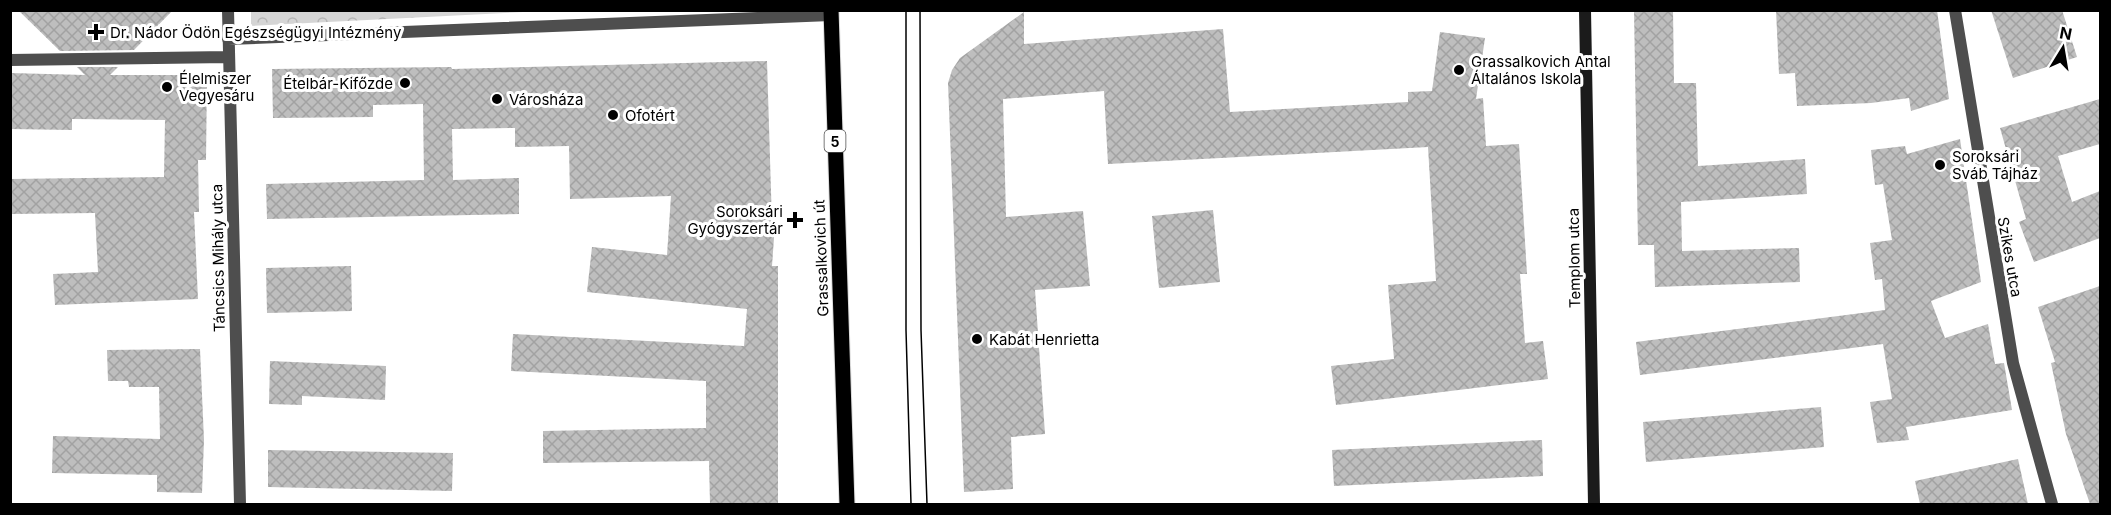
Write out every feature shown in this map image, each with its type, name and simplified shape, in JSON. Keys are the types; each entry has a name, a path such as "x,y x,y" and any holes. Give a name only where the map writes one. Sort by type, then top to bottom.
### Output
{"main road":[{"name":"Grassalkovich út","path":"831,13 848,504"}],"street":[{"name":"Táncsics Mihály utca","path":"228,10 240,504"},
{"name":"Templom utca","path":"1585,10 1594,504"},
{"name":"Szikes utca","path":"1955,10 2013,363 2052,504"},
{"path":"228,39 831,13"},
{"path":"10,60 228,57"}],"green space":[{"path":"251,10 543,10 543,11 251,26"}],"building":[{"name":"Dr. Nádor Ödön Egészségügyi Intézmény","path":"18,10 173,10 134,50 60,51"},
{"path":"1634,10 1673,10 1674,83 1696,83 1698,166 1805,159 1807,194 1681,202 1682,251 1799,248 1800,282 1655,287 1654,245 1638,245"},
{"path":"1776,10 1937,10 1949,99 1911,111 1909,98 1871,103 1797,106 1795,73 1779,74"},
{"path":"1991,10 2062,10 2077,57 2013,78"},
{"path":"1024,12 1024,44 1223,29 1230,112 1408,102 1408,92 1432,91 1440,32 1485,38 1476,99 1483,98 1486,146 1519,144 1527,274 1520,274 1525,343 1543,341 1548,379 1336,405 1331,366 1394,359 1388,285 1436,281 1428,147 1108,164 1104,91 1003,99 1006,217 1083,211 1090,286 1035,290 1045,434 1011,437 1013,489 964,492 948,83 952,70 960,58"},
{"path":"767,61 772,224 775,224 772,266 778,266 778,504 710,504 709,461 543,463 543,431 706,428 706,381 511,371 513,334 744,346 747,309 587,292 592,247 667,255 671,196 570,199 569,146 515,147 515,128 452,129 453,180 519,178 519,214 267,219 266,184 424,180 423,104 373,105 373,117 273,118 272,69 451,67 452,69"},
{"path":"77,67 118,67 110,75 207,75 206,160 198,160 199,212 194,212 198,299 55,305 53,274 98,272 95,213 10,214 10,179 164,177 165,120 72,119 72,130 10,129 10,73 85,75"},
{"path":"2100,99 2100,144 2058,156 2072,202 2100,191 2100,238 2034,262 2019,222 2026,219 2000,128"},
{"path":"1960,139 1981,282 1931,301 1945,338 1988,324 1995,364 2004,363 2012,410 1906,427 1909,440 1877,443 1870,402 1892,399 1883,344 1640,375 1636,342 1885,310 1882,279 1875,280 1870,243 1892,240 1883,184 1875,185 1871,150 1905,146 1907,154"},
{"path":"1213,210 1220,282 1159,288 1152,216"},
{"path":"351,266 352,311 267,313 266,268"},
{"path":"2100,286 2100,504 2090,504 2066,434 2051,363 2055,362 2038,307"},
{"path":"200,349 204,440 202,493 157,492 157,475 52,473 53,436 160,439 159,387 129,387 128,381 108,381 107,350"},
{"path":"270,361 386,366 385,400 302,396 302,405 269,404"},
{"path":"1821,407 1824,447 1646,462 1643,422"},
{"path":"1542,440 1543,476 1334,486 1332,450"},
{"path":"268,450 453,453 452,491 268,487"},
{"path":"2018,459 2028,504 1920,504 1915,481"}],"tram line":[{"path":"906,10 906,330 911,504"},
{"path":"920,10 921,330 927,504"}],"place":[{"name":"Dr. Nádor Ödön Egészségügyi Intézmény","path":"96,32"},
{"name":"Grassalkovich Antal Általános Iskola","path":"1459,70"},
{"name":"Ételbár-Kifőzde","path":"405,83"},
{"name":"Élelmiszer Vegyesáru","path":"167,87"},
{"name":"Városháza","path":"497,99"},
{"name":"Ofotért","path":"613,115"},
{"name":"Soroksári Sváb Tájház","path":"1940,165"},
{"name":"Soroksári Gyógyszertár","path":"795,220"},
{"name":"Kabát Henrietta","path":"977,339"}]}
